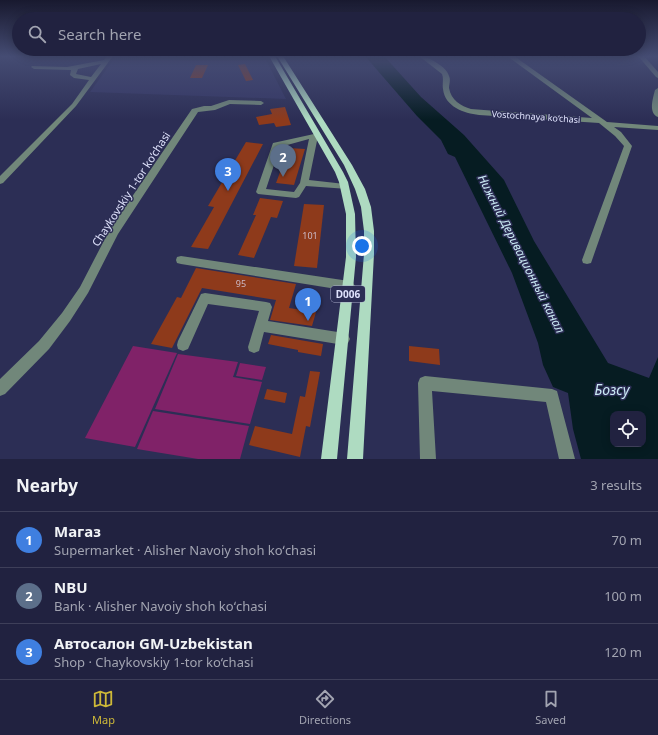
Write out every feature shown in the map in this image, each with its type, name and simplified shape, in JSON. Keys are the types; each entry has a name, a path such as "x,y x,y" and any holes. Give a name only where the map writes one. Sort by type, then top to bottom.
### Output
{"main road":[{"name":"D006","path":"284,77 345,187 350,208 352,232 349,286 329,459"},
{"name":"D006","path":"293,77 348,165 360,189 366,207 369,231 369,254 355,459"}],"street":[{"path":"0,181 4,172 74,105 93,79 80,77"},
{"name":"Vostochnaya ko‘chasi","path":"446,77 447,91 451,100 462,110 470,112 603,122 658,128"},
{"name":"Vostochnaya ko‘chasi","path":"540,77 603,122 618,134 628,146 587,260"},
{"path":"658,90 655,107 658,115"},
{"name":"Chaykovskiy 1-tor ko‘chasi","path":"0,389 44,345 66,316 84,290 114,232 195,111 204,108 212,108 229,102 261,103"},
{"path":"316,136 304,183 296,195 261,192 276,145 316,136"},
{"path":"304,183 345,187"},
{"path":"181,260 349,286"},
{"path":"183,345 205,298 266,307 254,347"},
{"path":"260,326 344,339"},
{"path":"428,459 425,383 552,396 567,459"}],"shaded area":[{"path":"101,77 275,77 286,99 90,92"},
{"path":"133,346 177,353 135,447 85,438"},
{"path":"178,354 238,362 233,377 262,382 250,424 155,409"},
{"path":"240,363 266,367 262,380 236,376"},
{"path":"153,411 249,426 240,459 198,459 137,449"}],"water":[{"path":"384,77 403,77 421,97 464,135 504,180 534,241 608,363 649,378 658,357 658,459 581,459 573,429 568,393 553,387 543,365 538,343 512,273 455,157 448,154 441,140 417,116"}],"building":[{"path":"244,77 252,77 253,80 246,81"},
{"path":"285,107 291,125 276,127 274,123 259,125 256,117 272,114 270,109"},
{"path":"246,142 263,144 208,249 191,247 214,207 208,206"},
{"path":"289,148 305,149 294,185 276,183"},
{"path":"260,198 283,201 277,218 271,217 254,258 238,255 256,215 253,215"},
{"path":"304,204 324,205 317,268 294,266"},
{"path":"196,268 296,284 289,308 316,312 312,326 270,320 276,300 202,288 172,348 151,344 177,297 181,298"},
{"path":"271,335 323,344 321,356 268,344"},
{"path":"409,346 439,349 440,365 409,361"},
{"path":"310,371 320,372 310,427 306,426 300,457 249,445 255,426 292,434 300,396 305,397"},
{"path":"267,389 287,393 285,403 264,399"}],"place":[{"name":"NBU","path":"283,177"},
{"name":"Автосалон GM-Uzbekistan","path":"228,191"},
{"name":"Магаз","path":"308,321"}],"water label":[{"name":"Нижний Деривационный канал","path":"521,254"},
{"name":"Бозсу","path":"612,390"}]}
